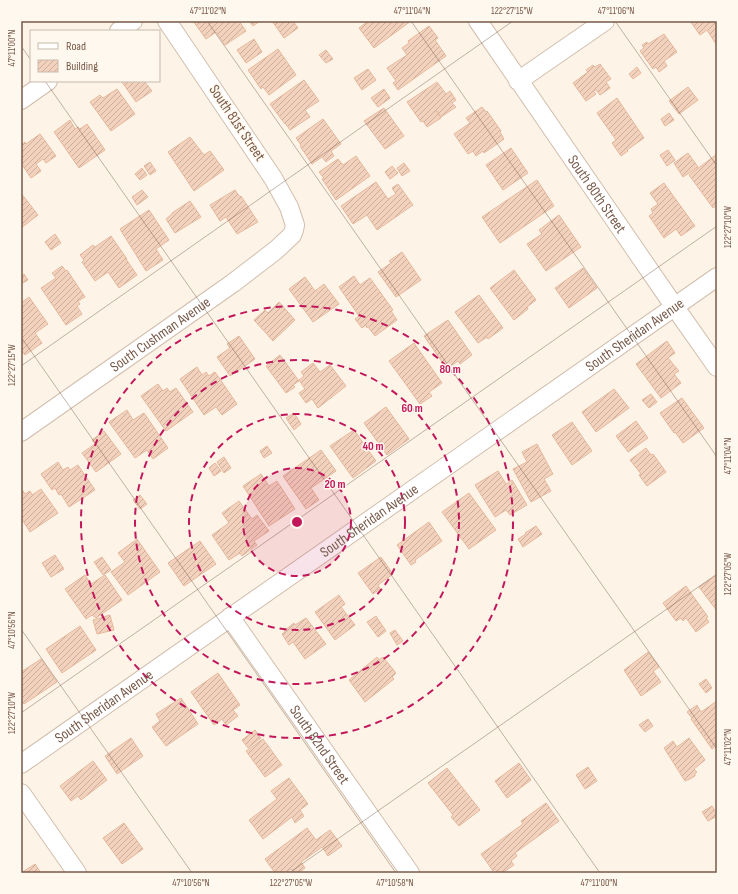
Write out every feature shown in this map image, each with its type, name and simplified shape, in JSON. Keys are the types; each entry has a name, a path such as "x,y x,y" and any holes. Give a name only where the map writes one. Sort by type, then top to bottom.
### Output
{"street":[{"path":"120,30 133,21"},
{"name":"South 81st Street","path":"167,21 274,178 289,207 295,225 294,230"},
{"name":"South 80th Street","path":"478,21 717,367"},
{"path":"518,81 605,21"},
{"path":"21,100 47,82"},
{"name":"South Cushman Avenue","path":"21,432 233,284 276,250 292,235 294,230"},
{"name":"South Sheridan Avenue","path":"21,764 717,277"},
{"name":"South 82nd Street","path":"230,617 410,873"},
{"path":"21,793 77,873"}],"building":[{"path":"193,21 239,21 246,31 225,45 216,32 206,39"},
{"path":"249,21 260,21 253,26"},
{"path":"272,21 293,21 298,28 284,38"},
{"path":"368,21 411,21 374,48 359,28"},
{"path":"690,21 717,21 717,43 716,44 707,30 700,35"},
{"path":"429,26 438,38 435,40 446,56 398,90 393,83 396,81 387,68 407,55 402,48 409,43 408,41"},
{"path":"664,34 677,52 664,61 667,66 659,72 656,67 653,69 640,51 644,48 642,45 647,42 648,44"},
{"path":"254,39 262,52 246,63 237,50"},
{"path":"278,49 296,75 269,95 263,87 261,89 248,70"},
{"path":"326,50 333,59 326,63 319,55"},
{"path":"600,64 611,79 606,82 610,88 600,95 596,90 593,91 596,94 586,101 573,83 588,72 586,70 593,65 595,67"},
{"path":"637,67 641,73 633,79 629,74"},
{"path":"368,69 376,80 362,90 354,78"},
{"path":"304,80 319,101 305,110 310,117 290,130 270,104"},
{"path":"122,82 145,82 152,91 136,102"},
{"path":"437,82 446,94 450,91 456,100 452,103 456,107 441,117 436,111 441,118 427,127 423,121 421,122 407,102"},
{"path":"688,87 698,100 679,114 669,101"},
{"path":"117,89 135,114 111,131 90,102 100,95 103,98"},
{"path":"384,89 390,98 378,107 371,98"},
{"path":"617,98 644,138 621,156 612,143 616,140 597,113"},
{"path":"482,107 486,112 487,111 501,131 500,132 504,139 484,153 483,151 476,156 473,151 468,154 454,134 470,123 466,118"},
{"path":"384,108 404,136 385,149 364,121"},
{"path":"669,113 674,120 665,126 661,119"},
{"path":"323,119 341,144 331,151 334,156 326,162 322,157 312,164 296,138"},
{"path":"70,120 75,129 78,127 80,129 87,124 105,150 79,168 54,132"},
{"path":"40,134 56,156 46,163 43,159 36,164 41,171 31,178 21,163 21,145 25,142 26,144"},
{"path":"190,137 204,155 210,151 224,170 194,191 168,152"},
{"path":"511,148 528,173 503,190 486,165"},
{"path":"668,150 675,160 667,166 660,155"},
{"path":"688,153 698,167 683,177 674,163"},
{"path":"717,154 717,205 713,208 689,175"},
{"path":"356,156 370,176 336,200 319,172 338,159 343,165"},
{"path":"150,162 156,171 150,175 144,166"},
{"path":"404,163 410,171 402,176 397,168"},
{"path":"392,166 398,173 390,179 385,172"},
{"path":"142,168 147,175 140,180 135,174"},
{"path":"537,180 554,206 500,243 482,217"},
{"path":"376,182 388,199 396,194 392,188 398,184 413,205 377,230 367,215 353,224 341,206"},
{"path":"664,183 695,226 681,236 676,229 664,238 649,216 653,213 651,209 658,204 650,193"},
{"path":"142,190 148,197 137,205 132,197"},
{"path":"235,190 240,197 241,196 258,222 237,234 226,217 220,221 210,205"},
{"path":"21,193 38,215 21,228"},
{"path":"190,201 201,217 175,233 166,219"},
{"path":"149,210 169,240 156,249 163,260 146,271 120,229"},
{"path":"559,215 581,247 546,271 527,244 542,234 539,230"},
{"path":"55,234 61,243 51,250 45,242"},
{"path":"111,236 137,275 119,288 108,272 95,281 82,262 84,260 80,255 93,245 95,247"},
{"path":"402,252 421,280 396,297 378,272 391,263 389,261"},
{"path":"62,266 66,271 67,270 85,297 78,301 80,304 77,306 82,314 66,325 41,288 56,278 52,273"},
{"path":"583,268 597,288 569,308 555,288"},
{"path":"514,270 536,300 527,307 528,309 514,320 490,288"},
{"path":"24,274 28,280 21,284 21,276"},
{"path":"354,276 360,285 370,278 393,310 391,311 397,320 375,336 366,325 362,328 355,319 359,316 339,287"},
{"path":"305,277 315,291 324,284 339,304 313,322 289,289"},
{"path":"479,295 503,328 488,339 487,337 478,343 455,312"},
{"path":"29,297 48,324 35,333 42,343 25,355 21,350 21,303"},
{"path":"279,302 295,320 273,341 254,320 265,310 268,313"},
{"path":"448,320 472,355 460,364 458,361 447,369 424,336"},
{"path":"239,336 255,359 230,376 217,357 230,348 227,344"},
{"path":"667,341 675,353 668,358 679,371 674,374 681,383 661,398 636,364"},
{"path":"414,343 442,383 429,392 432,396 420,404 389,361"},
{"path":"280,355 299,381 293,385 295,387 286,393 266,366"},
{"path":"313,363 320,372 330,365 346,386 318,408 312,399 306,403 299,393 305,389 299,380 304,376 301,372"},
{"path":"197,367 202,375 206,372 209,376 215,372 237,404 222,415 216,407 204,415 180,379"},
{"path":"158,384 163,391 167,388 170,392 176,388 193,412 166,431 141,396"},
{"path":"614,389 629,408 596,432 582,412"},
{"path":"651,394 657,402 649,408 642,400"},
{"path":"682,398 704,428 683,443 660,413"},
{"path":"386,407 409,439 387,455 364,423"},
{"path":"127,410 133,420 144,413 168,448 153,459 147,450 135,458 109,422"},
{"path":"294,413 301,424 294,430 286,418"},
{"path":"636,421 648,438 628,452 616,436"},
{"path":"572,422 592,451 572,465 552,435"},
{"path":"354,430 376,461 353,478 330,446"},
{"path":"104,431 121,454 96,472 82,453 95,444 92,440"},
{"path":"537,444 553,474 544,479 551,491 531,502 513,469 527,462 522,452"},
{"path":"267,446 272,453 264,458 260,451"},
{"path":"646,448 651,455 653,454 666,472 647,486 639,475 641,474 630,460"},
{"path":"321,450 336,471 311,488 319,500 306,509 283,476"},
{"path":"224,457 231,468 224,473 217,462"},
{"path":"58,462 63,470 68,467 70,470 78,465 95,490 69,507 61,494 59,495 55,488 52,490 41,474"},
{"path":"215,463 221,471 214,476 209,468"},
{"path":"498,471 506,484 512,480 527,505 510,515 506,510 495,517 475,485"},
{"path":"261,474 269,486 277,481 295,509 269,526 243,486"},
{"path":"21,488 25,494 30,491 32,495 41,489 58,513 30,532 21,518"},
{"path":"469,493 496,530 469,549 442,512"},
{"path":"140,495 147,504 140,509 133,500"},
{"path":"239,501 252,519 257,515 269,531 254,541 257,545 242,556 240,553 229,560 212,535 229,523 222,513"},
{"path":"429,522 442,541 415,560 416,562 411,565 397,545"},
{"path":"536,526 542,534 523,547 518,539"},
{"path":"137,539 160,572 128,595 111,572 125,562 118,553"},
{"path":"200,541 216,564 184,586 168,563"},
{"path":"55,555 64,569 51,577 42,563"},
{"path":"102,557 111,570 103,575 94,562"},
{"path":"381,557 393,574 378,585 380,589 373,594 358,573"},
{"path":"85,575 91,584 105,575 122,600 96,618 92,615 86,619 65,589"},
{"path":"717,575 717,611 699,587"},
{"path":"686,586 708,617 706,618 709,622 696,632 686,618 683,621 681,618 676,621 663,603"},
{"path":"339,595 345,604 341,607 355,625 335,640 315,612"},
{"path":"110,615 114,630 97,634 93,620"},
{"path":"376,616 386,631 378,637 367,622"},
{"path":"306,618 326,644 305,659 293,642 289,645 282,634 294,623 295,625"},
{"path":"80,626 96,650 62,673 46,649"},
{"path":"395,630 403,641 397,645 390,633"},
{"path":"648,652 659,667 653,671 661,682 641,696 624,670"},
{"path":"377,657 379,660 383,657 396,673 392,677 394,679 365,702 349,680"},
{"path":"41,659 57,682 24,704 21,700 21,672"},
{"path":"218,673 240,705 233,710 238,716 226,725 222,719 214,725 191,692"},
{"path":"706,679 712,688 706,693 699,684"},
{"path":"181,698 198,724 166,746 152,727 160,721 156,714"},
{"path":"717,701 717,745 712,749 687,712 697,705 701,712"},
{"path":"648,719 653,726 645,732 639,725"},
{"path":"255,730 261,738 248,748 242,740"},
{"path":"131,738 143,756 117,774 105,756"},
{"path":"689,738 705,760 694,769 697,772 695,773 695,776 685,781 664,748 673,741 677,747"},
{"path":"263,739 282,765 265,777 246,751"},
{"path":"93,761 107,780 81,800 78,796 71,801 60,786"},
{"path":"519,763 531,780 507,798 495,781"},
{"path":"588,767 597,781 585,789 576,775"},
{"path":"447,768 480,810 459,826 451,817 453,815 428,783"},
{"path":"289,778 308,804 300,810 304,816 295,823 292,817 263,839 249,820 277,799 271,791"},
{"path":"546,803 559,821 515,853 517,856 511,861 514,865 502,873 498,873 495,869 493,871 481,854 523,824 521,821"},
{"path":"712,806 717,816 708,821 702,812"},
{"path":"124,823 143,849 122,864 103,838"},
{"path":"307,828 316,840 330,830 342,846 328,856 322,847 301,862 305,868 298,873 295,873 291,869 285,873 275,873 265,859"},
{"path":"35,864 41,873 21,873"}]}
